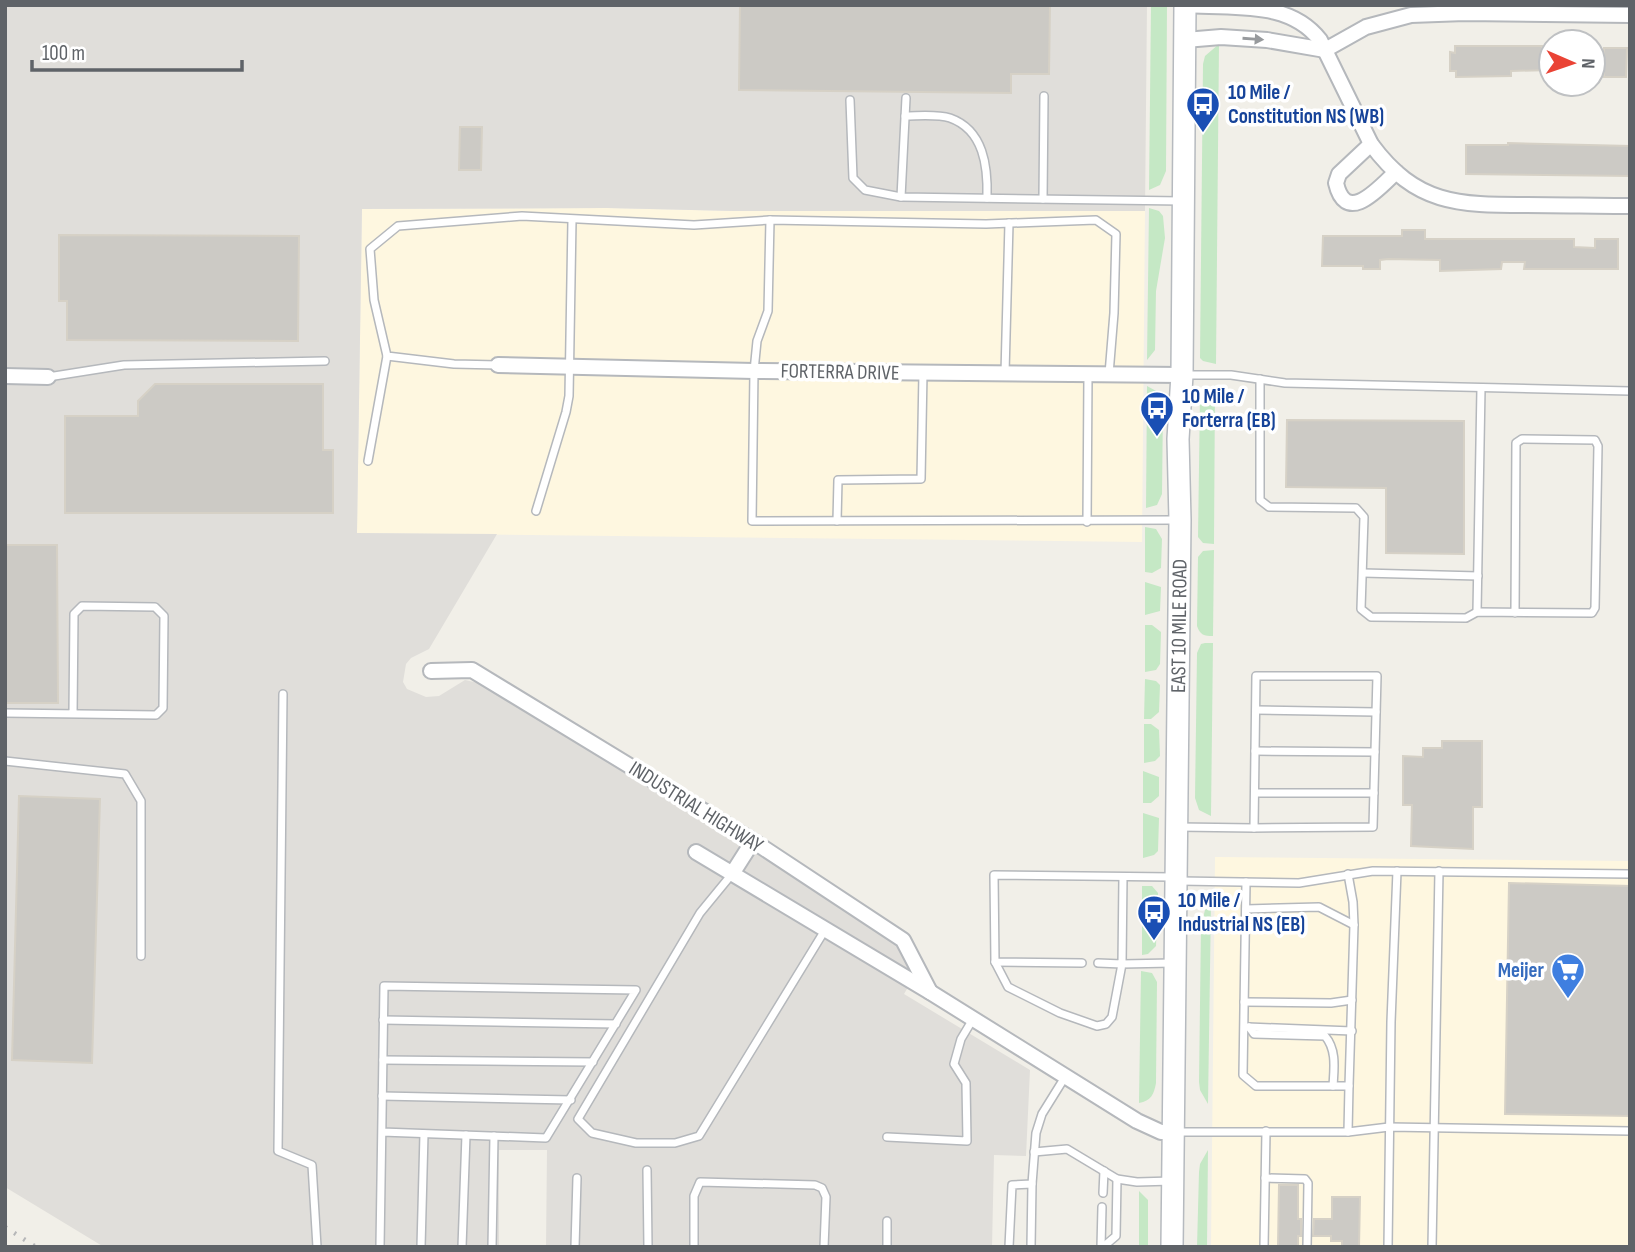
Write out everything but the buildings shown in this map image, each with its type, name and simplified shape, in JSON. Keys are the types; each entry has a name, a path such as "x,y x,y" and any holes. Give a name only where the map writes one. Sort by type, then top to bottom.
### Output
{"main road":[{"name":"EAST 10 MILE ROAD","path":"1172,1247 1180,520 1178,439 1182,375 1187,5"}],"street":[{"path":"1187,5 1267,8 1297,18 1312,30 1325,50 1371,144 1396,173 1434,196 1468,205 1630,206"},
{"path":"1185,40 1221,37 1267,40 1325,50 1366,27 1411,15 1630,15"},
{"path":"1371,144 1339,174 1336,183 1339,193 1347,201 1363,202 1396,173"},
{"name":"FORTERRA DRIVE","path":"498,365 754,371 1182,375"},
{"path":"5,376 48,377"},
{"name":"INDUSTRIAL HIGHWAY","path":"430,671 472,670 752,841 903,940 930,992"},
{"path":"732,874 752,841"},
{"name":"INDUSTRIAL HIGHWAY","path":"696,852 1152,1129 1173,1132"}],"lane":[{"path":"1043,199 1044,96"},
{"path":"901,197 906,98"},
{"path":"850,100 853,178 865,190 901,197 1183,201"},
{"path":"905,116 948,118 972,132 984,155 988,174 987,198"},
{"path":"368,461 387,356 374,300 370,249 398,226 522,216 694,225 769,220 1009,223 1096,220 1116,234 1109,374"},
{"path":"536,511 566,412 571,367 572,220"},
{"path":"769,220 768,311 757,341 754,371 752,521 1180,520"},
{"path":"1006,374 1009,223"},
{"path":"387,356 454,364 498,365"},
{"path":"48,377 124,365 325,361"},
{"path":"837,521 838,480 921,479 923,373"},
{"path":"1182,375 1231,374 1285,383 1630,391"},
{"path":"1087,522 1088,375"},
{"path":"1260,379 1260,500 1269,507 1356,508 1364,517 1361,609 1371,617 1466,618 1477,612 1591,613 1595,608 1598,446 1595,440 1522,439 1516,443 1515,612"},
{"path":"1477,612 1481,388"},
{"path":"1363,573 1478,576"},
{"path":"5,713 73,714 156,715 163,708 164,616 155,607 82,606 74,614 73,714"},
{"path":"1177,827 1254,828 1373,827 1377,676 1256,676 1254,828"},
{"path":"283,694 278,1151 312,1165 317,1247"},
{"path":"1256,710 1376,712"},
{"path":"1255,751 1375,752"},
{"path":"5,761 125,774 141,802 141,956"},
{"path":"1255,793 1374,793"},
{"path":"1123,877 1122,964 1112,1017 1106,1024 1097,1026 1059,1013 1008,987 995,962 994,875 1123,877 1299,883 1348,874 1397,871 1630,874"},
{"path":"1388,1247 1397,871"},
{"path":"1432,1247 1439,871"},
{"path":"732,874 700,913 578,1119 592,1133 636,1143 675,1143 699,1136 826,929"},
{"path":"1348,874 1354,925 1348,1132"},
{"path":"1246,882 1246,1027 1243,1075 1256,1086 1349,1086"},
{"path":"1246,909 1319,907 1354,925"},
{"path":"995,962 1082,963"},
{"path":"1098,963 1175,963"},
{"path":"380,1247 384,986 636,990 546,1138 382,1132"},
{"path":"1244,1002 1332,1003 1352,1000"},
{"path":"887,1137 967,1141 965,1083 954,1064 961,1039 973,1018"},
{"path":"383,1020 616,1024"},
{"path":"1246,1027 1352,1031"},
{"path":"1246,1027 1254,1034 1325,1036 1332,1044 1333,1086"},
{"path":"383,1060 593,1062"},
{"path":"1031,1247 1036,1133 1042,1114 1065,1077"},
{"path":"382,1096 571,1100"},
{"path":"1173,1132 1348,1132 1389,1127 1630,1131"},
{"path":"1264,1247 1266,1131"},
{"path":"421,1247 424,1134"},
{"path":"463,1247 466,1135"},
{"path":"492,1247 494,1136"},
{"path":"1034,1152 1067,1149 1118,1179 1137,1182 1173,1181"},
{"path":"647,1170 648,1247"},
{"path":"1103,1193 1104,1171"},
{"path":"575,1247 577,1178"},
{"path":"1265,1178 1305,1179 1308,1184 1307,1247"},
{"path":"1102,1247 1116,1236 1118,1179"},
{"path":"694,1247 694,1196 701,1182 815,1185 822,1188 826,1196 824,1247"},
{"path":"1009,1247 1012,1185 1032,1184"},
{"path":"1102,1208 1102,1247"},
{"path":"887,1221 887,1247"}],"shaded area":[{"path":"5,5 1147,5 1145,211 362,209 357,533 497,534 429,649 411,658 406,664 403,682 407,689 426,697 439,696 465,680 483,684 730,830 904,952 915,975 904,994 1030,1070 1026,1156 994,1155 992,1247 546,1247 547,1150 499,1150 499,1247 104,1247 5,1187"},
{"path":"607,208 733,211 1145,211 1142,542 357,533 362,209"},
{"path":"1215,857 1630,861 1630,1247 1211,1247"}],"green space":[{"path":"1151,5 1167,5 1166,171 1160,185 1149,190"},
{"path":"1219,44 1216,364 1200,358 1203,64 1205,56"},
{"path":"1149,208 1159,211 1163,216 1165,238 1156,291 1155,350 1147,360"},
{"path":"1215,385 1214,544 1203,543 1198,537 1200,397"},
{"path":"1147,386 1158,392 1163,405 1162,494 1157,505 1146,508"},
{"path":"1145,527 1156,529 1162,539 1161,568 1152,573 1145,572"},
{"path":"1214,550 1213,636 1210,636 1201,633 1197,626 1198,557 1203,551"},
{"path":"1145,582 1161,587 1160,611 1145,615"},
{"path":"1145,625 1152,625 1161,632 1160,664 1156,670 1145,672"},
{"path":"1213,643 1211,816 1199,810 1195,798 1197,653 1201,644"},
{"path":"1145,679 1156,681 1160,685 1159,712 1151,719 1144,719"},
{"path":"1144,724 1151,724 1159,730 1160,756 1155,761 1144,763"},
{"path":"1143,771 1159,777 1159,796 1151,803 1143,803"},
{"path":"1143,813 1159,818 1158,851 1143,858"},
{"path":"1142,886 1152,886 1158,893 1156,946 1148,954 1142,955"},
{"path":"1211,903 1208,1104 1200,1090 1199,1082 1201,926 1205,910"},
{"path":"1141,971 1152,973 1157,982 1156,1083 1151,1096 1139,1103"},
{"path":"1208,1150 1207,1247 1197,1247 1199,1172 1200,1164"},
{"path":"1139,1191 1148,1200 1148,1247 1139,1247"}],"railway":[{"path":"5,1227 36,1247"}],"place":[{"name":"10 Mile / Constitution NS (WB)","path":"1203,134"},
{"name":"10 Mile / Forterra (EB)","path":"1157,438"},
{"name":"10 Mile / Industrial NS (EB)","path":"1154,942"},
{"name":"Meijer","path":"1568,1000"}]}
